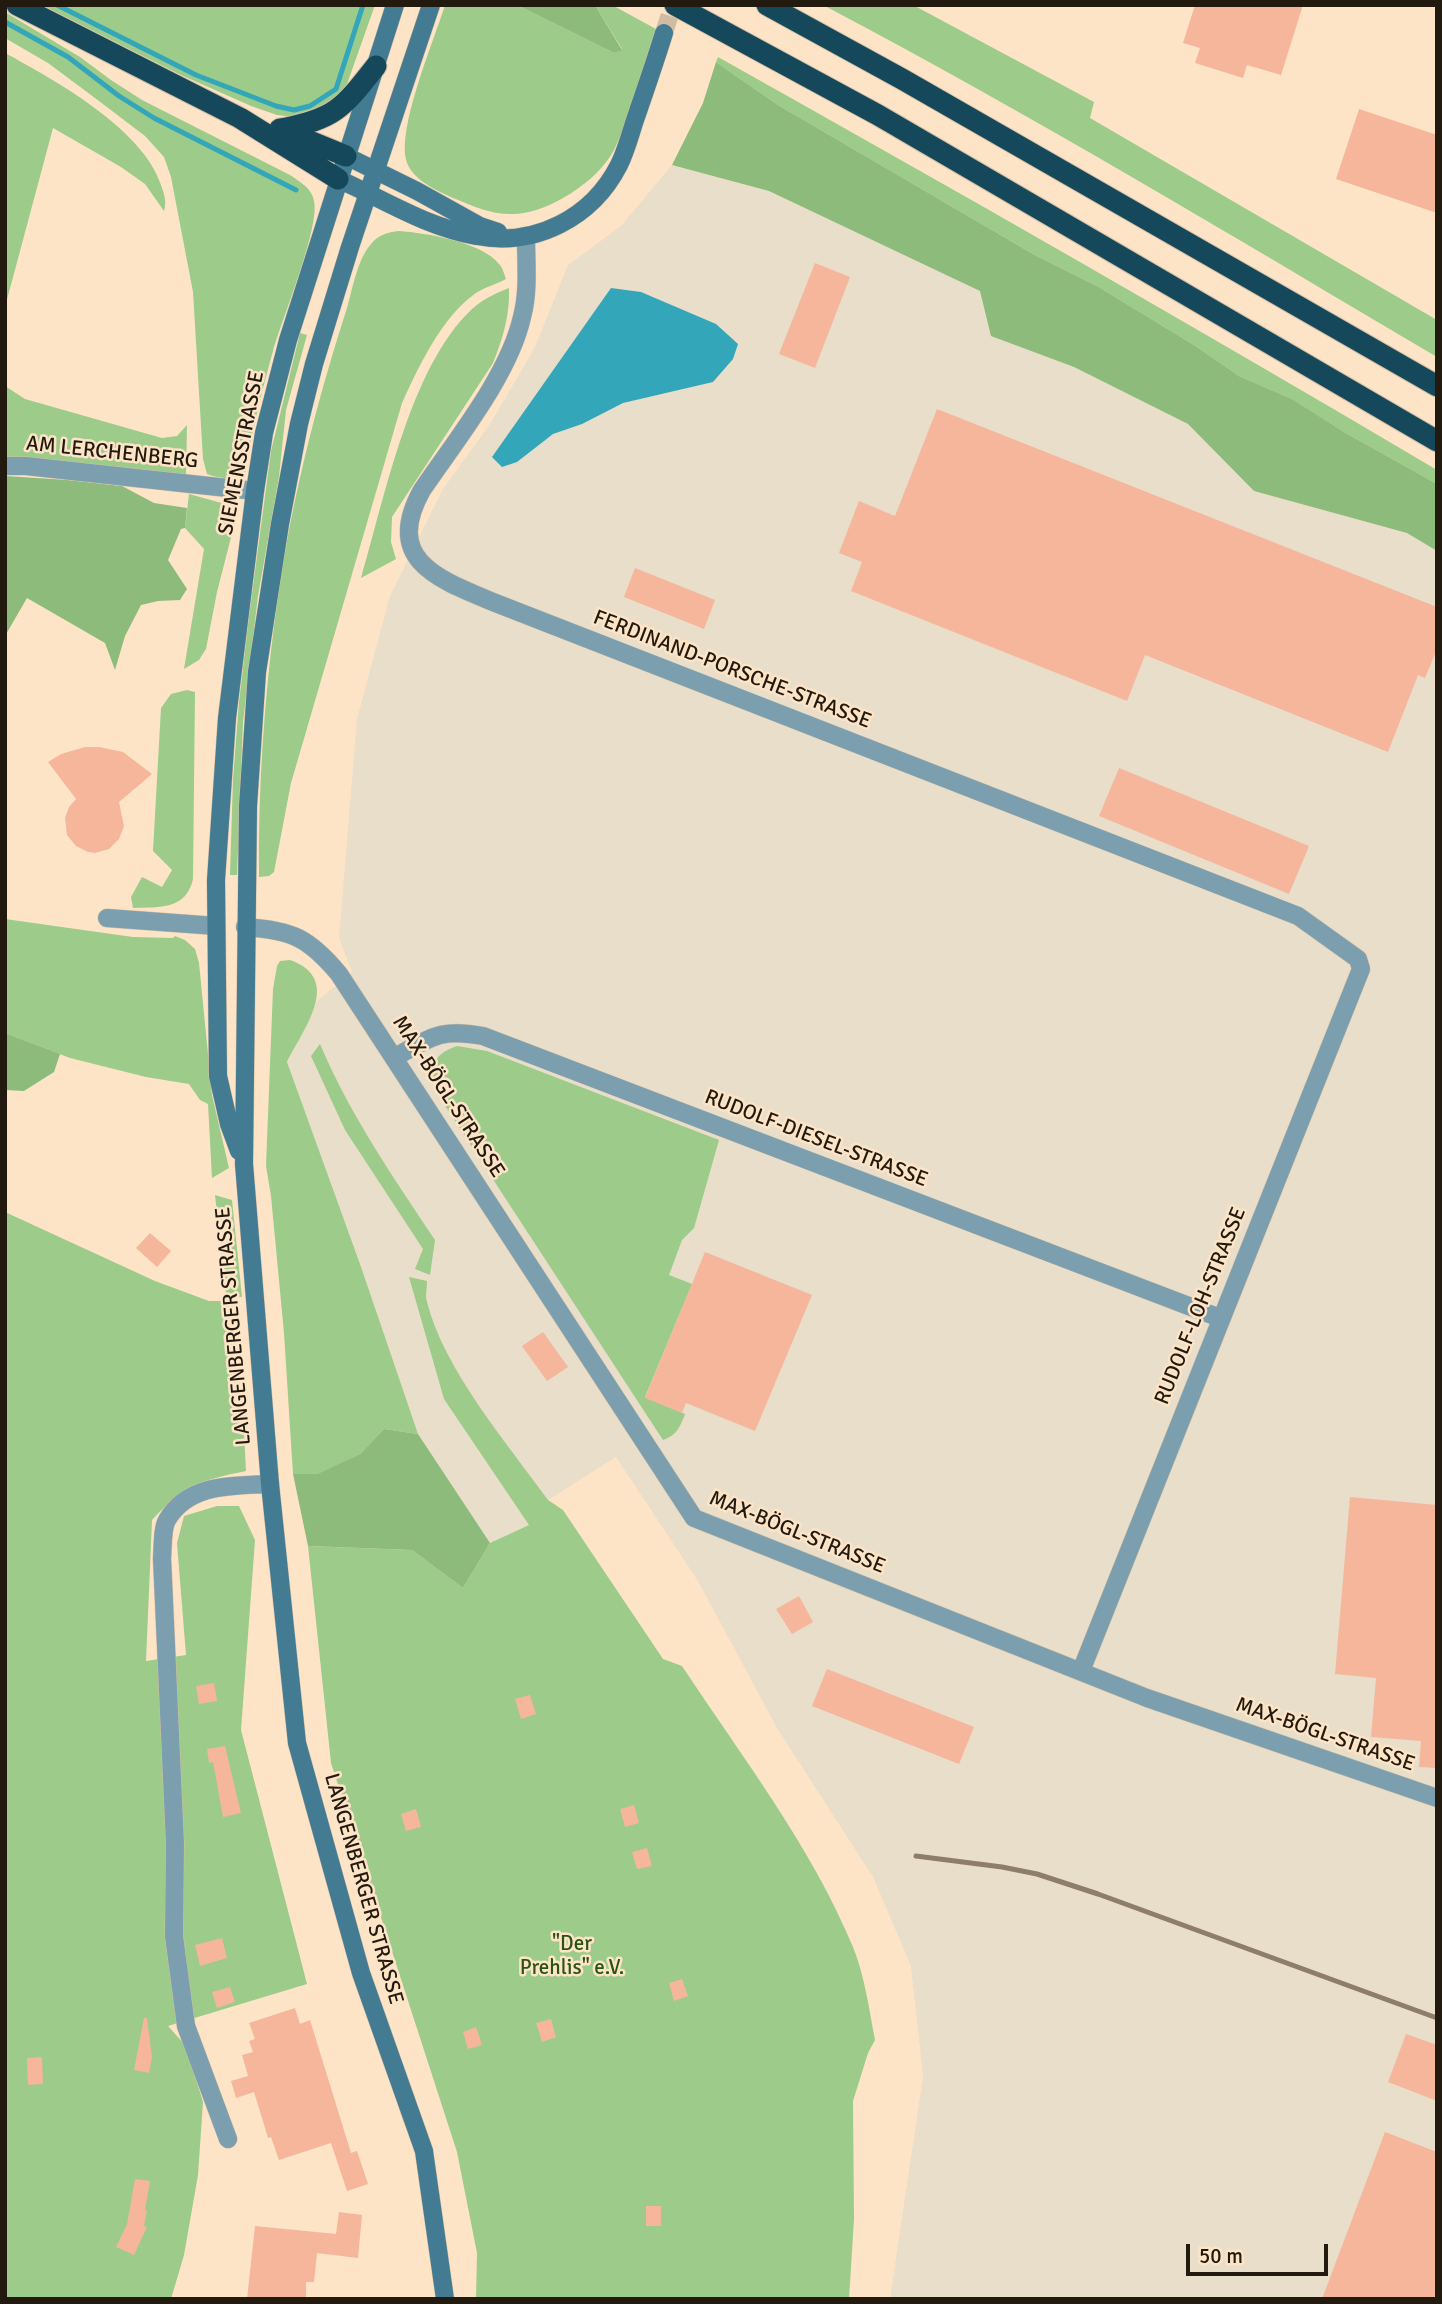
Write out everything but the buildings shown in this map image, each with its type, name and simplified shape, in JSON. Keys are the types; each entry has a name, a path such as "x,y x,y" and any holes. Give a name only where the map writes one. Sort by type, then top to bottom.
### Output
{"highway":[{"path":"17,5 240,118 338,179"},
{"path":"675,5 878,114 1437,441"},
{"path":"767,5 1269,288 1437,387"},
{"path":"281,129 316,122 331,114 345,103 376,66"},
{"path":"240,118 281,129 346,156"}],"main road":[{"name":"SIEMENSSTRASSE","path":"216,926 227,718 264,433 288,340 395,5"},
{"path":"216,926 245,927 248,806 257,672 299,424 314,364 368,192 431,5"},
{"path":"338,179 412,214 477,237 501,239 547,232 584,211 619,166 664,33"},
{"path":"346,156 480,226 501,233 526,236"},
{"name":"LANGENBERGER STRASSE","path":"216,926 218,1076 229,1124 244,1164"},
{"name":"LANGENBERGER STRASSE","path":"245,927 247,1011 243,1074 244,1164 270,1484 297,1743 361,1973 424,2151 445,2299"}],"street":[{"name":"FERDINAND-PORSCHE-STRASSE","path":"526,236 527,282 523,316 514,345 497,378 422,491 411,514 408,538 414,553 429,570 451,584 493,602 1298,916 1358,959"},
{"name":"AM LERCHENBERG","path":"5,466 255,491"},
{"path":"107,918 216,926"},
{"name":"MAX-BÖGL-STRASSE","path":"245,927 280,930 307,943 321,953 339,974 694,1518 1147,1698 1437,1798"},
{"name":"RUDOLF-LOH-STRASSE","path":"1081,1671 1361,969 1358,959"},
{"name":"RUDOLF-DIESEL-STRASSE","path":"395,1057 435,1036 456,1031 483,1036 1220,1318"},
{"path":"228,2139 186,2026 174,1936 175,1844 162,1558 166,1522 186,1498 217,1487 270,1484"}],"shaded area":[{"path":"672,165 769,191 981,291 992,336 1074,367 1188,424 1254,491 1407,533 1437,551 1437,2299 890,2299 923,2076 911,1966 873,1877 777,1728 698,1581 616,1457 548,1500 529,1525 490,1543 418,1434 287,1062 317,1001 352,972 339,938 357,719 390,596 443,489 490,424 535,347 568,265 621,226"}],"green space":[{"path":"41,5 375,5 346,87 323,109 294,117 277,115 251,106 181,75"},
{"path":"445,5 517,5 614,53 622,49 595,5 612,5 656,29 620,137 607,162 585,184 542,208 506,214 453,198 423,182 411,170 405,154 408,120"},
{"path":"517,5 595,5 622,50 614,53"},
{"path":"823,5 913,5 1094,102 1090,118 1437,320 1437,357 1056,133"},
{"path":"5,12 80,57 142,100 290,175 311,192 314,214 311,231 273,351 246,471 242,474 228,478 207,474 203,459 193,292 171,177 164,157 145,136 99,101 48,63 5,38"},
{"path":"5,53 72,92 117,126 151,164 161,185 165,204 164,211 145,184 53,128 5,307"},
{"path":"718,57 1079,261 1437,470 1437,484 1344,432 1294,400 1239,376 1097,286 1033,254 778,105 716,62"},
{"path":"716,62 778,105 1033,254 1097,286 1239,376 1294,400 1344,432 1437,484 1437,551 1407,533 1254,491 1188,424 1074,367 991,336 980,291 769,191 672,165 703,103"},
{"path":"399,231 467,244 491,256 499,264 506,279 476,293 452,315 432,344 402,403 291,783 274,872 269,876 259,877 262,747 268,682 275,618 295,500 324,384 359,266 374,241 384,234"},
{"path":"509,288 505,326 493,363 392,517 391,542 396,559 361,578 402,435 432,364 450,334 472,309"},
{"path":"300,333 307,335 286,410 279,477 258,596 243,722 237,875 230,875 233,779 249,616 271,451"},
{"path":"5,386 25,399 162,438 177,436 187,425 186,475 43,459 5,458"},
{"path":"5,476 122,486 154,503 187,508 185,528 181,529 168,560 187,589 180,600 141,605 125,636 115,670 105,643 27,598 5,636"},
{"path":"189,494 236,507 236,518 206,649 199,660 184,669 204,549 185,528"},
{"path":"187,690 195,692 193,879 190,889 178,902 162,907 133,908 131,897 142,877 162,887 172,870 153,851 161,708 171,694"},
{"path":"5,919 133,937 175,936 195,949 199,963 212,1095 229,1168 212,1178 208,1104 200,1100 189,1084 146,1077 70,1058 5,1033"},
{"path":"290,960 306,968 315,979 317,992 309,1020 287,1062 418,1434 384,1429 360,1454 318,1475 293,1474 284,1333 266,1166 273,989 277,966 280,961"},
{"path":"5,1033 60,1054 54,1072 24,1091 5,1090"},
{"path":"320,1044 358,1121 435,1240 430,1275 415,1269 423,1249 345,1130 311,1056"},
{"path":"457,1046 487,1051 719,1140 694,1228 682,1240 669,1275 692,1284 645,1397 685,1414 672,1436 663,1440 440,1098 432,1073 433,1066 440,1055"},
{"path":"215,1195 232,1200 242,1297 226,1295"},
{"path":"5,1212 155,1281 209,1301 237,1301 246,1471 194,1486 173,1499 152,1520 146,1661 186,1655 177,1543 184,1516 217,1506 239,1506 255,1540 241,1730 307,1984 168,2026 186,2046 203,2102 198,2175 184,2255 171,2299 5,2299"},
{"name":"\"Der Prehlis\" e.V.","path":"409,1277 427,1281 426,1300 435,1328 447,1354 478,1405 548,1500 563,1510 663,1659 682,1666 774,1803 817,1873 853,1947 864,1981 875,2040 868,2053 853,2101 854,2219 849,2299 476,2299 477,2253 457,2152 331,1763 308,1546 412,1550 463,1588 490,1543 529,1525 444,1399"},
{"path":"384,1429 418,1434 490,1543 463,1588 412,1550 308,1546 293,1474 318,1474 360,1454"}],"water":[{"path":"611,288 641,292 716,324 738,344 733,359 713,382 623,403 582,424 553,434 517,462 502,467 492,457"}],"waterway":[{"path":"57,5 196,75 276,106 294,110 310,106 336,89 363,5"},
{"path":"5,22 68,57 119,96 154,118 296,190"}],"tunnel":[{"path":"664,33 673,5"}],"railway":[{"path":"916,1856 1037,1874 1437,2018"}]}
